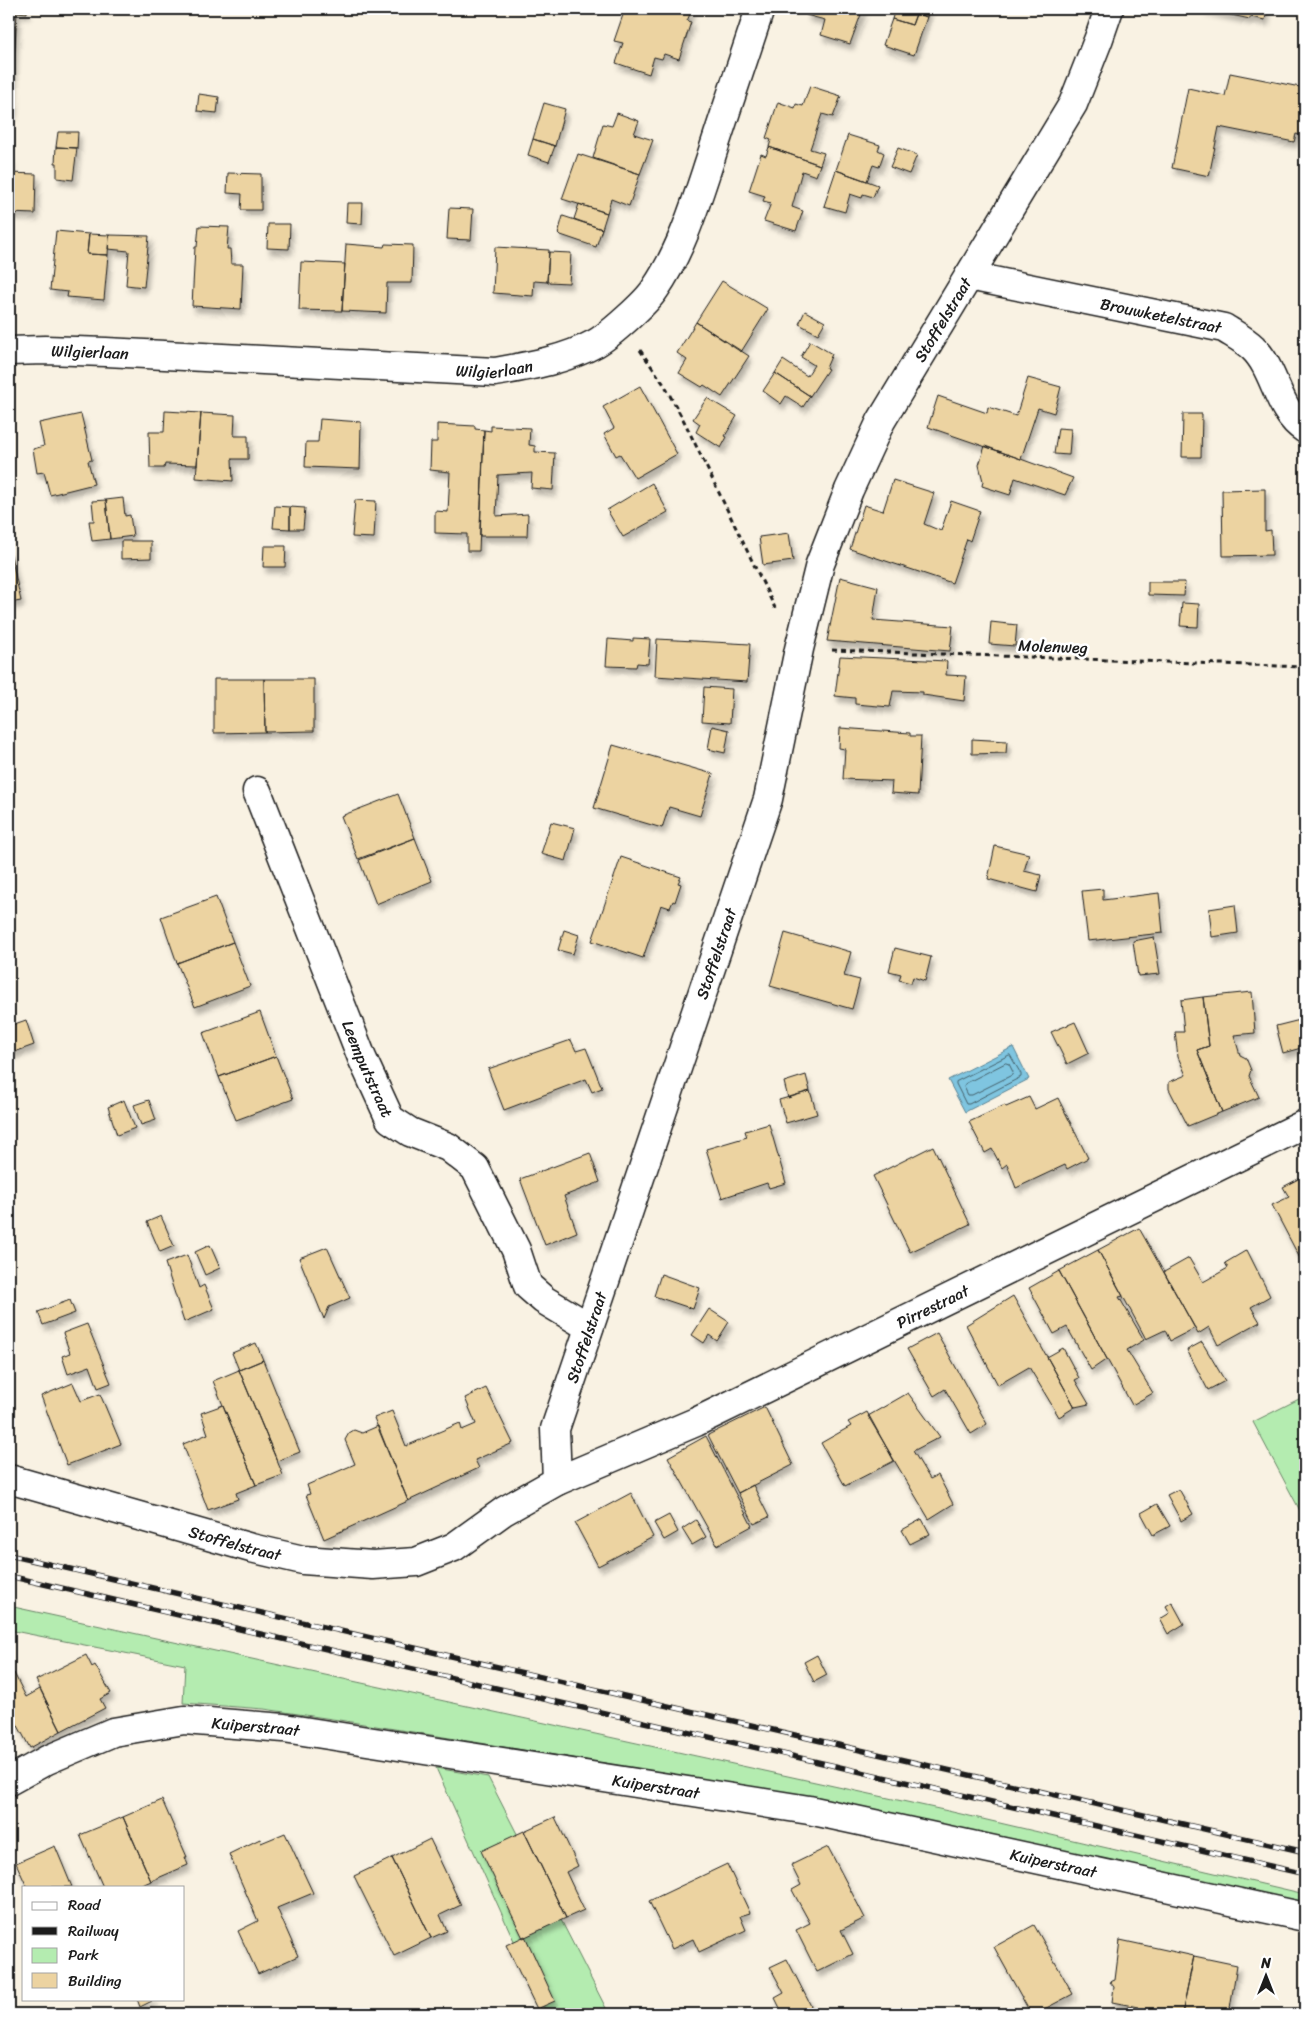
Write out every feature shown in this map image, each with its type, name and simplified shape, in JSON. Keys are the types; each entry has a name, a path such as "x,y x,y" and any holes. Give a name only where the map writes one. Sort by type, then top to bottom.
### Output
{"street":[{"name":"Wilgierlaan","path":"9,351 106,352 495,372 527,367 566,357 598,342 621,323 654,291 677,252 699,193 760,9"},
{"name":"Stoffelstraat","path":"9,1479 251,1548 303,1560 373,1565 416,1562 454,1547 504,1511 557,1481 554,1429 768,799 800,645 820,564 849,490 880,421 1072,104 1099,38 1108,9"},
{"name":"Brouwketelstraat","path":"969,276 1224,328 1253,348 1274,380 1283,404 1299,425 1305,429"},
{"name":"Leemputstraat","path":"257,791 362,1058 390,1119 410,1132 448,1147 475,1168 516,1250 528,1286 544,1300 589,1327"},
{"name":"Pirrestraat","path":"557,1481 696,1422 1305,1124"},
{"name":"Kuiperstraat","path":"9,1781 47,1760 113,1732 184,1720 284,1728 809,1810 1305,1917"}],"path":[{"path":"621,323 663,383 684,421 786,630 800,645"},
{"name":"Molenweg","path":"800,645 1305,667"}],"green space":[{"path":"1305,1396 1305,1520 1253,1422"},
{"path":"9,1606 948,1811 1305,1894 1305,1907 775,1791 339,1720 264,1709 183,1703 185,1665 9,1630"},
{"path":"436,1768 488,1777 609,2014 547,2014"}],"water":[{"path":"1013,1047 1029,1079 965,1112 948,1080"}],"building":[{"path":"9,9 27,9 27,13 17,12 14,60 9,60"},
{"path":"625,9 674,9 690,14 687,21 691,22 679,59 664,54 662,59 654,57 649,74 616,63 623,43 614,41"},
{"path":"674,9 691,9 690,14"},
{"path":"808,9 863,9 850,44 821,35 825,20 806,15"},
{"path":"895,9 903,9 916,14 912,25 892,19"},
{"path":"903,9 929,9 927,17"},
{"path":"1203,9 1267,9 1265,20 1250,17 1250,19"},
{"path":"916,14 927,17 914,55 883,45 892,19 912,25"},
{"path":"9,60 14,60 13,113 9,113"},
{"path":"1230,73 1305,88 1303,98 1305,98 1305,136 1296,134 1294,142 1219,127 1209,176 1172,168 1188,88 1225,96"},
{"path":"810,86 841,96 833,117 822,114 810,149 824,153 820,165 769,147 771,140 766,138 778,102 795,108 796,104 803,106"},
{"path":"199,94 219,97 217,113 197,111"},
{"path":"544,103 565,109 555,146 533,139"},
{"path":"617,113 639,121 634,134 653,140 640,174 593,158 603,124 612,126"},
{"path":"58,132 78,132 77,148 56,147"},
{"path":"848,135 880,145 878,150 884,153 879,167 873,165 867,181 836,170"},
{"path":"533,139 555,146 549,162 528,155"},
{"path":"56,147 77,148 73,180 57,178 57,163 55,163"},
{"path":"769,147 820,165 816,176 802,171 792,207 803,211 796,231 764,221 771,203 763,201 765,196 749,191 761,154 766,156"},
{"path":"898,148 917,155 909,174 890,167"},
{"path":"578,154 640,174 629,206 611,199 607,213 562,199"},
{"path":"836,170 878,185 873,197 863,194 862,198 850,194 845,212 824,206"},
{"path":"9,173 36,174 35,214 9,213"},
{"path":"228,173 261,174 261,210 241,210 242,194 227,193"},
{"path":"347,203 363,203 362,224 346,223"},
{"path":"579,204 607,213 602,229 574,219"},
{"path":"449,208 473,209 471,240 447,239"},
{"path":"563,216 602,229 596,247 558,234"},
{"path":"268,224 290,224 289,249 267,248"},
{"path":"199,226 229,227 227,249 230,249 231,264 243,264 241,309 192,306 195,247 197,247"},
{"path":"56,231 89,234 87,254 108,255 104,300 67,297 68,292 50,290"},
{"path":"89,234 109,235 108,255 87,254"},
{"path":"109,235 149,236 144,287 126,285 129,251 108,249"},
{"path":"346,244 384,247 385,244 413,245 412,283 387,283 386,313 342,311"},
{"path":"495,247 549,250 547,282 534,281 533,296 493,293"},
{"path":"549,252 571,253 569,283 547,282"},
{"path":"301,262 345,264 342,311 299,310"},
{"path":"722,281 768,309 741,352 696,322"},
{"path":"805,311 825,322 818,334 799,324"},
{"path":"696,322 749,356 722,397 704,385 702,387 679,373 687,360 677,353"},
{"path":"810,341 832,354 826,368 828,369 810,396 775,373 783,360 807,376 814,365 801,357"},
{"path":"775,373 810,396 803,407 786,396 781,404 763,391"},
{"path":"1028,378 1061,387 1054,413 1038,408 1021,459 928,427 938,396 987,413 988,407 1016,416"},
{"path":"640,386 677,454 635,478 620,454 616,456 604,434 614,428 603,407"},
{"path":"707,398 737,416 725,436 727,437 721,448 696,432 700,424 693,419"},
{"path":"165,411 201,413 197,465 165,464 164,468 150,468 149,432 164,432"},
{"path":"201,413 235,415 234,436 248,436 248,459 232,459 233,481 196,478"},
{"path":"81,414 92,460 88,461 94,484 50,495 44,472 37,473 33,449 44,446 39,423"},
{"path":"1183,414 1202,414 1201,457 1182,457"},
{"path":"320,419 361,422 360,469 305,467 306,442 318,442"},
{"path":"437,424 475,426 475,429 484,430 479,551 467,551 467,534 435,533 435,511 448,512 450,472 430,470 431,442 437,442"},
{"path":"491,426 530,428 529,445 535,446 535,452 555,453 553,490 531,488 532,473 498,475 496,516 528,514 527,536 480,536 484,430 491,431"},
{"path":"1058,428 1071,429 1069,455 1054,454"},
{"path":"985,446 1073,478 1065,495 1015,478 1010,495 982,486 983,481 979,465"},
{"path":"893,480 934,493 924,524 941,531 951,501 980,511 970,541 967,539 952,583 850,549 864,505 883,511"},
{"path":"652,483 668,512 623,537 607,510"},
{"path":"1265,489 1265,531 1271,530 1272,555 1223,556 1222,490"},
{"path":"123,498 125,516 130,515 133,536 110,539 106,500"},
{"path":"106,500 110,539 92,541 89,521 94,521 92,501"},
{"path":"355,500 376,501 374,538 352,537"},
{"path":"275,506 290,507 290,529 273,528"},
{"path":"290,507 305,508 303,529 290,529"},
{"path":"789,533 793,561 763,565 759,537"},
{"path":"121,541 151,541 151,558 121,559"},
{"path":"264,546 286,546 285,567 263,567"},
{"path":"9,552 21,601 9,603"},
{"path":"840,577 878,587 873,620 953,626 950,651 827,641"},
{"path":"1148,582 1185,582 1184,596 1148,595"},
{"path":"1182,603 1199,604 1198,627 1180,626"},
{"path":"991,622 1017,625 1015,646 989,644"},
{"path":"633,638 650,639 648,664 637,663 636,667 606,666 608,639 633,641"},
{"path":"657,639 750,644 747,682 655,676"},
{"path":"840,656 947,661 946,675 966,676 964,701 923,695 923,692 893,691 890,707 855,704 855,698 835,696"},
{"path":"214,679 264,679 265,732 214,733"},
{"path":"264,679 314,679 314,731 265,732"},
{"path":"704,687 732,689 730,723 702,721"},
{"path":"712,726 729,730 725,753 708,749"},
{"path":"840,728 910,733 910,736 921,736 918,795 891,793 892,781 843,779 845,749 839,748"},
{"path":"972,739 1007,741 1006,753 972,754"},
{"path":"613,745 713,774 700,816 669,807 662,828 594,808"},
{"path":"398,794 415,838 358,859 341,816"},
{"path":"551,822 575,828 566,861 541,854"},
{"path":"415,838 432,881 376,904 359,860"},
{"path":"995,846 1029,854 1024,871 1041,875 1037,892 988,879"},
{"path":"621,857 681,877 678,883 681,884 675,902 673,901 670,908 661,905 643,958 592,941"},
{"path":"1103,889 1103,900 1159,893 1163,933 1088,941 1082,891"},
{"path":"216,897 233,942 177,963 161,917"},
{"path":"1235,905 1238,933 1212,937 1209,909"},
{"path":"564,930 579,935 573,954 558,950"},
{"path":"785,933 851,952 844,976 860,980 852,1009 770,986"},
{"path":"1154,937 1160,974 1138,976 1133,941"},
{"path":"233,942 250,986 195,1007 177,963"},
{"path":"895,948 931,957 925,981 913,977 911,983 899,980 901,974 889,971"},
{"path":"1252,992 1255,1033 1234,1035 1240,1055 1246,1058 1251,1070 1249,1076 1259,1097 1222,1112 1197,1050 1209,1046 1203,997"},
{"path":"1203,997 1209,1046 1197,1050 1222,1112 1188,1126 1169,1089 1169,1082 1186,1075 1178,1057 1175,1032 1184,1032 1181,1000"},
{"path":"260,1012 276,1056 219,1077 203,1033"},
{"path":"1304,1019 1305,1047 1283,1053 1276,1026"},
{"path":"26,1020 34,1045 9,1054 9,1026"},
{"path":"1075,1022 1089,1053 1067,1064 1051,1032"},
{"path":"571,1040 576,1051 586,1048 602,1088 592,1092 586,1079 504,1110 488,1069"},
{"path":"276,1056 293,1099 236,1120 219,1077"},
{"path":"806,1075 810,1091 788,1098 784,1082"},
{"path":"810,1091 817,1114 786,1123 779,1100"},
{"path":"1029,1097 1035,1109 1058,1098 1088,1158 1067,1169 1065,1165 1016,1188 1007,1164 1002,1168 992,1149 985,1153 969,1122 1005,1105 1006,1107"},
{"path":"124,1100 135,1128 117,1135 108,1107"},
{"path":"149,1100 156,1120 141,1125 134,1105"},
{"path":"769,1124 786,1183 769,1188 767,1183 722,1198 706,1149 747,1137 745,1131"},
{"path":"933,1146 970,1224 910,1252 873,1176"},
{"path":"590,1153 600,1182 564,1196 577,1232 545,1245 520,1179"},
{"path":"1302,1177 1305,1183 1305,1266 1272,1205 1289,1197 1283,1187"},
{"path":"161,1216 174,1246 160,1252 147,1222"},
{"path":"1139,1228 1195,1328 1170,1341 1165,1330 1146,1339 1098,1250"},
{"path":"210,1245 220,1268 205,1275 195,1252"},
{"path":"327,1247 350,1298 329,1307 324,1319 299,1258"},
{"path":"1098,1250 1123,1296 1119,1297 1144,1340 1127,1350 1153,1393 1132,1405 1059,1271"},
{"path":"1247,1250 1270,1296 1251,1307 1260,1322 1218,1345 1209,1327 1198,1334 1164,1272 1189,1258 1203,1282 1228,1268 1225,1263"},
{"path":"187,1255 199,1288 204,1285 214,1309 184,1322 165,1263"},
{"path":"1059,1271 1107,1359 1091,1370 1067,1327 1054,1334 1029,1288"},
{"path":"661,1274 700,1288 693,1309 654,1296"},
{"path":"1013,1296 1075,1407 1059,1417 1029,1367 998,1385 966,1325"},
{"path":"70,1300 75,1313 43,1325 38,1312"},
{"path":"709,1309 729,1322 717,1341 709,1335 704,1343 692,1335"},
{"path":"87,1324 111,1383 98,1388 90,1366 68,1374 62,1356 70,1353 63,1333"},
{"path":"937,1333 987,1424 971,1434 945,1389 934,1396 907,1349"},
{"path":"1202,1342 1225,1381 1208,1390 1187,1350"},
{"path":"256,1343 263,1360 239,1370 232,1353"},
{"path":"1063,1348 1079,1378 1075,1380 1089,1404 1075,1407 1047,1357"},
{"path":"263,1360 300,1452 277,1461 239,1370"},
{"path":"239,1370 283,1475 256,1485 213,1381"},
{"path":"73,1383 81,1401 100,1394 121,1444 67,1465 41,1396"},
{"path":"486,1388 513,1443 475,1460 479,1468 408,1501 374,1418 392,1411 406,1446 460,1423 462,1430 476,1424 465,1398"},
{"path":"908,1393 940,1437 913,1451 930,1479 938,1475 953,1504 929,1519 868,1416"},
{"path":"223,1405 256,1485 236,1493 238,1499 208,1510 183,1444 208,1434 201,1413"},
{"path":"765,1407 793,1465 738,1493 708,1435"},
{"path":"867,1412 894,1461 845,1486 821,1443 851,1426 848,1422"},
{"path":"378,1426 408,1501 324,1539 306,1495 310,1494 307,1485 355,1464 345,1440 349,1433 354,1430 362,1433"},
{"path":"706,1436 752,1526 717,1545 668,1457"},
{"path":"753,1485 769,1517 754,1524 738,1493"},
{"path":"1179,1489 1193,1514 1181,1521 1167,1495"},
{"path":"631,1493 653,1537 598,1566 575,1523"},
{"path":"1157,1504 1170,1526 1153,1535 1141,1513"},
{"path":"669,1515 678,1532 664,1540 654,1523"},
{"path":"922,1519 930,1534 910,1544 902,1530"},
{"path":"696,1520 706,1537 692,1545 682,1529"},
{"path":"1172,1602 1184,1624 1168,1634 1160,1619 1170,1613 1166,1606"},
{"path":"86,1655 92,1667 95,1665 111,1693 100,1699 105,1708 61,1731 36,1680"},
{"path":"817,1655 827,1675 814,1682 804,1662"},
{"path":"14,1673 26,1697 40,1689 61,1731 30,1748 9,1709 9,1676"},
{"path":"162,1800 187,1857 185,1857 188,1865 151,1881 123,1817"},
{"path":"123,1817 151,1881 140,1886 103,1886 80,1835"},
{"path":"555,1817 578,1866 566,1872 584,1910 566,1918 524,1831"},
{"path":"524,1831 566,1918 523,1938 481,1851"},
{"path":"285,1833 313,1893 277,1908 298,1956 258,1974 238,1931 258,1921 229,1854 260,1839 261,1843"},
{"path":"430,1839 461,1905 440,1915 447,1931 431,1938 392,1858"},
{"path":"55,1846 72,1886 27,1886 16,1863"},
{"path":"828,1847 865,1918 841,1930 853,1954 817,1972 796,1930 810,1923 792,1890 801,1885 791,1865"},
{"path":"392,1858 431,1938 394,1956 354,1876"},
{"path":"727,1864 750,1913 740,1916 746,1930 699,1952 693,1939 672,1949 649,1901"},
{"path":"1034,1925 1073,1994 1035,2014 1031,2014 994,1947"},
{"path":"525,1936 555,2001 537,2009 506,1945"},
{"path":"1120,1940 1194,1956 1182,2014 1136,2014 1138,2007 1112,2002 1114,1987 1110,1982 1115,1980"},
{"path":"1194,1956 1237,1965 1229,2014 1182,2014"},
{"path":"787,1959 815,2014 783,2014 775,1998 784,1993 770,1967"},
{"path":"137,2000 154,2000 140,2007"}],"railway":[{"path":"9,1555 1305,1852"},
{"path":"9,1576 1305,1874"}]}
